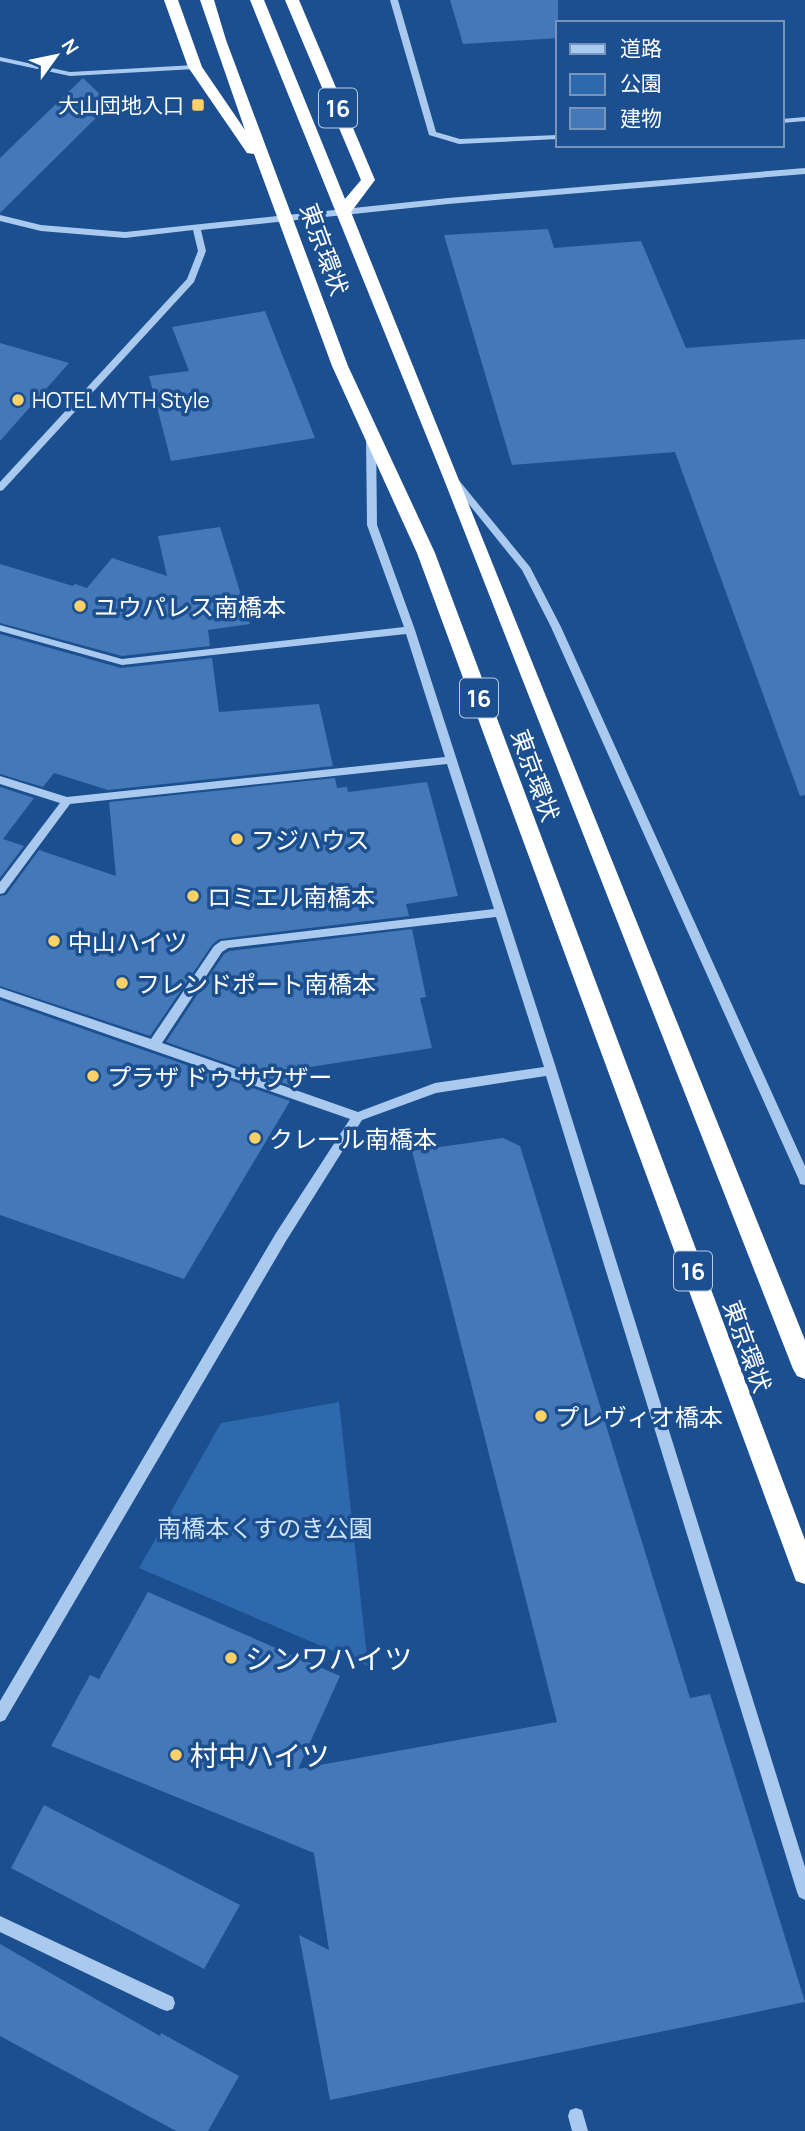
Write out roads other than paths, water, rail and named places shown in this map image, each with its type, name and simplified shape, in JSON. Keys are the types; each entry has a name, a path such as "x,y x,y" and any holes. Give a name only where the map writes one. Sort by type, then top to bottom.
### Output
{"highway":[{"path":"171,0 195,67 271,178"},
{"name":"東京環状","path":"207,0 219,40 340,366 426,553 805,1573"},
{"name":"東京環状","path":"257,0 451,477 805,1369"},
{"name":"16","path":"292,0 368,180 343,212"}],"street":[{"path":"394,0 432,133 459,142 556,137"},
{"path":"0,59 70,74 195,67"},
{"path":"784,121 805,119"},
{"path":"1,218 41,228 124,235 343,212 805,172"},
{"path":"0,488 191,280 201,251 197,229"},
{"path":"371,430 372,525 410,630 551,1071 805,1892"},
{"path":"451,477 526,569 556,627 805,1180"},
{"path":"0,628 122,662 410,630"},
{"path":"0,780 67,801 451,760"},
{"path":"0,890 67,801"},
{"path":"154,1045 218,949 225,944 499,913"},
{"path":"0,992 358,1117"},
{"path":"0,1715 281,1237 358,1117 435,1088 551,1071"},
{"path":"0,1924 167,2003"}],"place":[{"name":"大山団地入口","path":"198,105"},
{"name":"HOTEL MYTH Style","path":"18,400"},
{"name":"ユウパレス南橋本","path":"80,606"},
{"name":"フジハウス","path":"237,839"},
{"name":"ロミエル南橋本","path":"193,896"},
{"name":"中山ハイツ","path":"54,941"},
{"name":"フレンドポート南橋本","path":"122,983"},
{"name":"プラザ ドゥ サウザー","path":"93,1076"},
{"name":"クレール南橋本","path":"255,1138"},
{"name":"プレヴィオ橋本","path":"541,1416"},
{"name":"シンワハイツ","path":"231,1658"},
{"name":"村中ハイツ","path":"176,1755"}],"park label":[{"name":"南橋本くすのき公園","path":"265,1527"}]}
